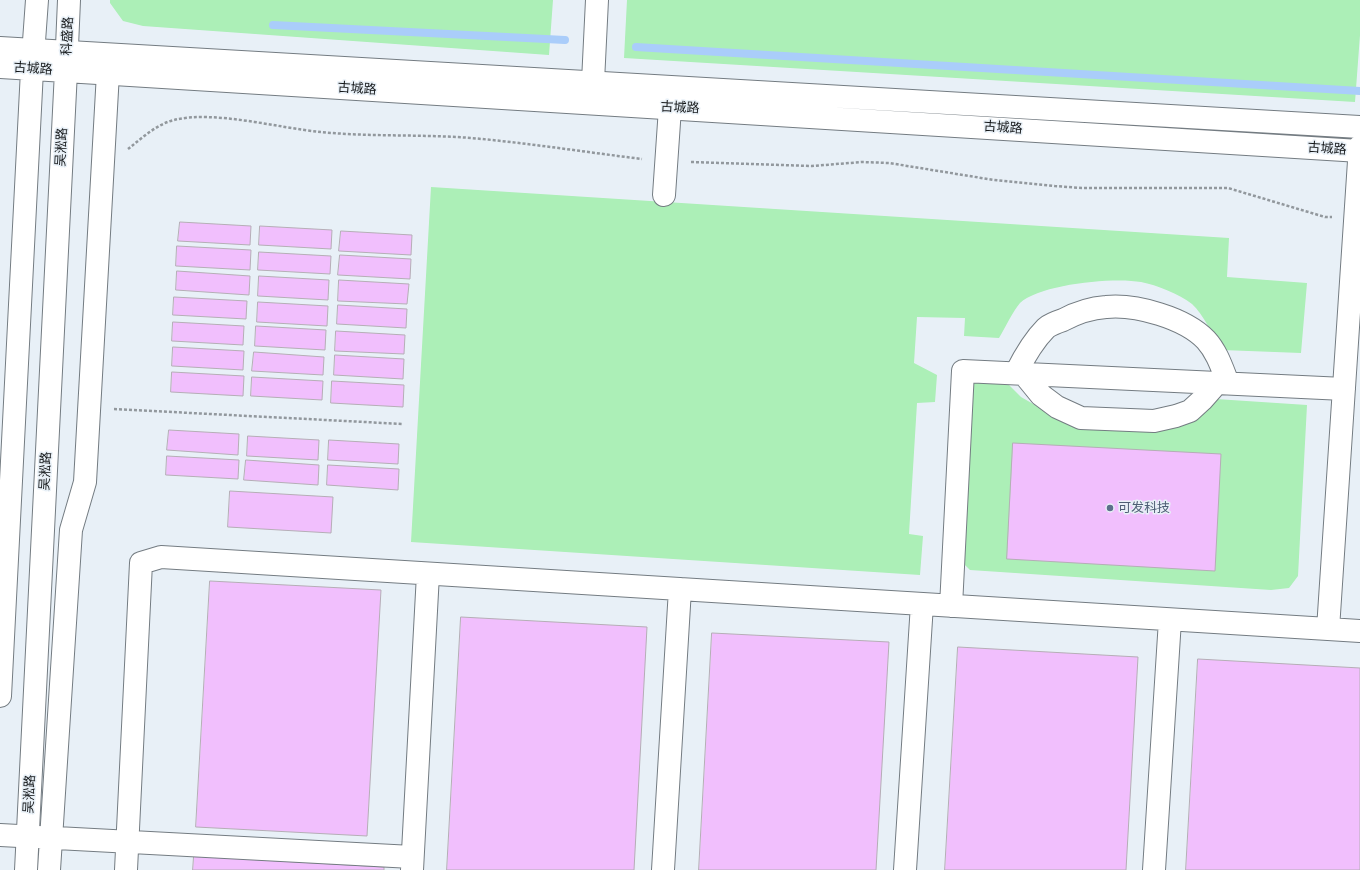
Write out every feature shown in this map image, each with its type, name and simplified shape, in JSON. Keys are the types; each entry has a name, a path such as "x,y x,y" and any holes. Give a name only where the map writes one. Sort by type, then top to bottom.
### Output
{"main road":[{"path":"0,696 37,0"},
{"name":"科盛路","path":"66,62 70,0"},
{"path":"592,103 597,0"},
{"name":"古城路","path":"0,48 33,60"},
{"name":"古城路","path":"0,67 33,60 593,82 1360,127"},
{"name":"吴淞路","path":"26,870 66,62"},
{"path":"49,870 71,530 85,482 88,408 109,64"},
{"name":"古城路","path":"109,64 592,103 1360,151"},
{"path":"664,195 670,108"},
{"path":"1328,630 1344,389 1354,322 1356,217 1360,146"},
{"path":"1019,373 1030,346 1047,327 1075,314 1107,307 1146,312 1186,325 1205,339 1215,351 1222,383"},
{"path":"951,606 963,371 1344,389"},
{"path":"1019,373 1041,395 1057,407 1081,418 1154,421 1176,416 1190,411 1222,383"},
{"path":"126,870 141,563 161,557 1360,631"},
{"path":"0,835 127,842 412,863 428,574"},
{"path":"663,870 680,589"},
{"path":"905,870 922,604"},
{"path":"1154,870 1170,620"}],"path":[{"path":"104,154 127,149 167,122 196,117 235,120 282,128 346,134 471,138 667,161 812,166 862,162 889,163 994,180 1062,186 1228,188 1325,217 1356,217"},
{"path":"88,408 403,424"}],"green space":[{"path":"110,0 553,0 549,55 143,26 123,21 110,3"},
{"path":"627,0 1360,0 1360,35 1355,102 624,58"},
{"path":"431,187 1229,238 1227,277 1307,283 1301,353 1222,350 1204,320 1192,304 1174,293 1141,282 1114,280 1096,281 1060,287 1030,296 1017,306 999,338 964,336 965,318 917,317 914,363 937,375 935,402 917,403 909,534 923,536 920,575 411,542"},
{"path":"970,377 1003,379 1021,397 1042,409 1163,424 1216,399 1307,405 1298,576 1289,588 1271,590 970,570 963,563"}],"building":[{"path":"180,222 251,226 250,245 178,241"},
{"path":"260,226 332,230 331,249 259,245"},
{"path":"341,231 412,235 411,255 339,251"},
{"path":"177,246 251,250 250,270 176,266"},
{"path":"259,252 331,256 330,274 258,270"},
{"path":"340,255 411,259 410,279 338,275"},
{"path":"177,271 250,276 249,295 176,290"},
{"path":"259,276 329,280 328,300 258,296"},
{"path":"339,280 409,284 407,304 338,301"},
{"path":"174,297 247,301 246,319 173,315"},
{"path":"258,302 328,306 327,326 257,322"},
{"path":"338,305 407,309 406,328 337,324"},
{"path":"173,322 244,326 243,345 172,341"},
{"path":"256,326 326,330 325,350 255,346"},
{"path":"336,331 405,335 404,354 335,351"},
{"path":"173,347 244,351 243,370 172,366"},
{"path":"254,352 324,357 323,375 252,371"},
{"path":"335,355 404,359 403,379 334,375"},
{"path":"172,372 244,376 243,396 171,392"},
{"path":"252,377 323,381 322,400 251,396"},
{"path":"332,381 404,385 403,407 331,403"},
{"path":"169,430 239,434 238,455 167,450"},
{"path":"248,436 319,440 318,460 247,456"},
{"path":"329,440 399,444 398,464 328,460"},
{"path":"1013,443 1221,454 1215,571 1007,559"},
{"path":"167,456 239,460 238,479 166,475"},
{"path":"246,460 319,465 318,485 244,480"},
{"path":"328,465 399,469 398,490 327,485"},
{"path":"230,491 333,497 331,533 228,527"},
{"path":"210,581 381,590 367,836 196,827"},
{"path":"461,617 647,627 634,870 447,870"},
{"path":"712,633 889,642 876,870 699,870"},
{"path":"958,647 1138,657 1126,870 945,870"},
{"path":"1198,659 1360,668 1360,870 1186,870"},
{"path":"194,856 384,867 384,870 193,870"}],"waterway":[{"path":"273,25 565,40"},
{"path":"636,47 1360,91"}],"place":[{"name":"可发科技","path":"1110,508"}]}
